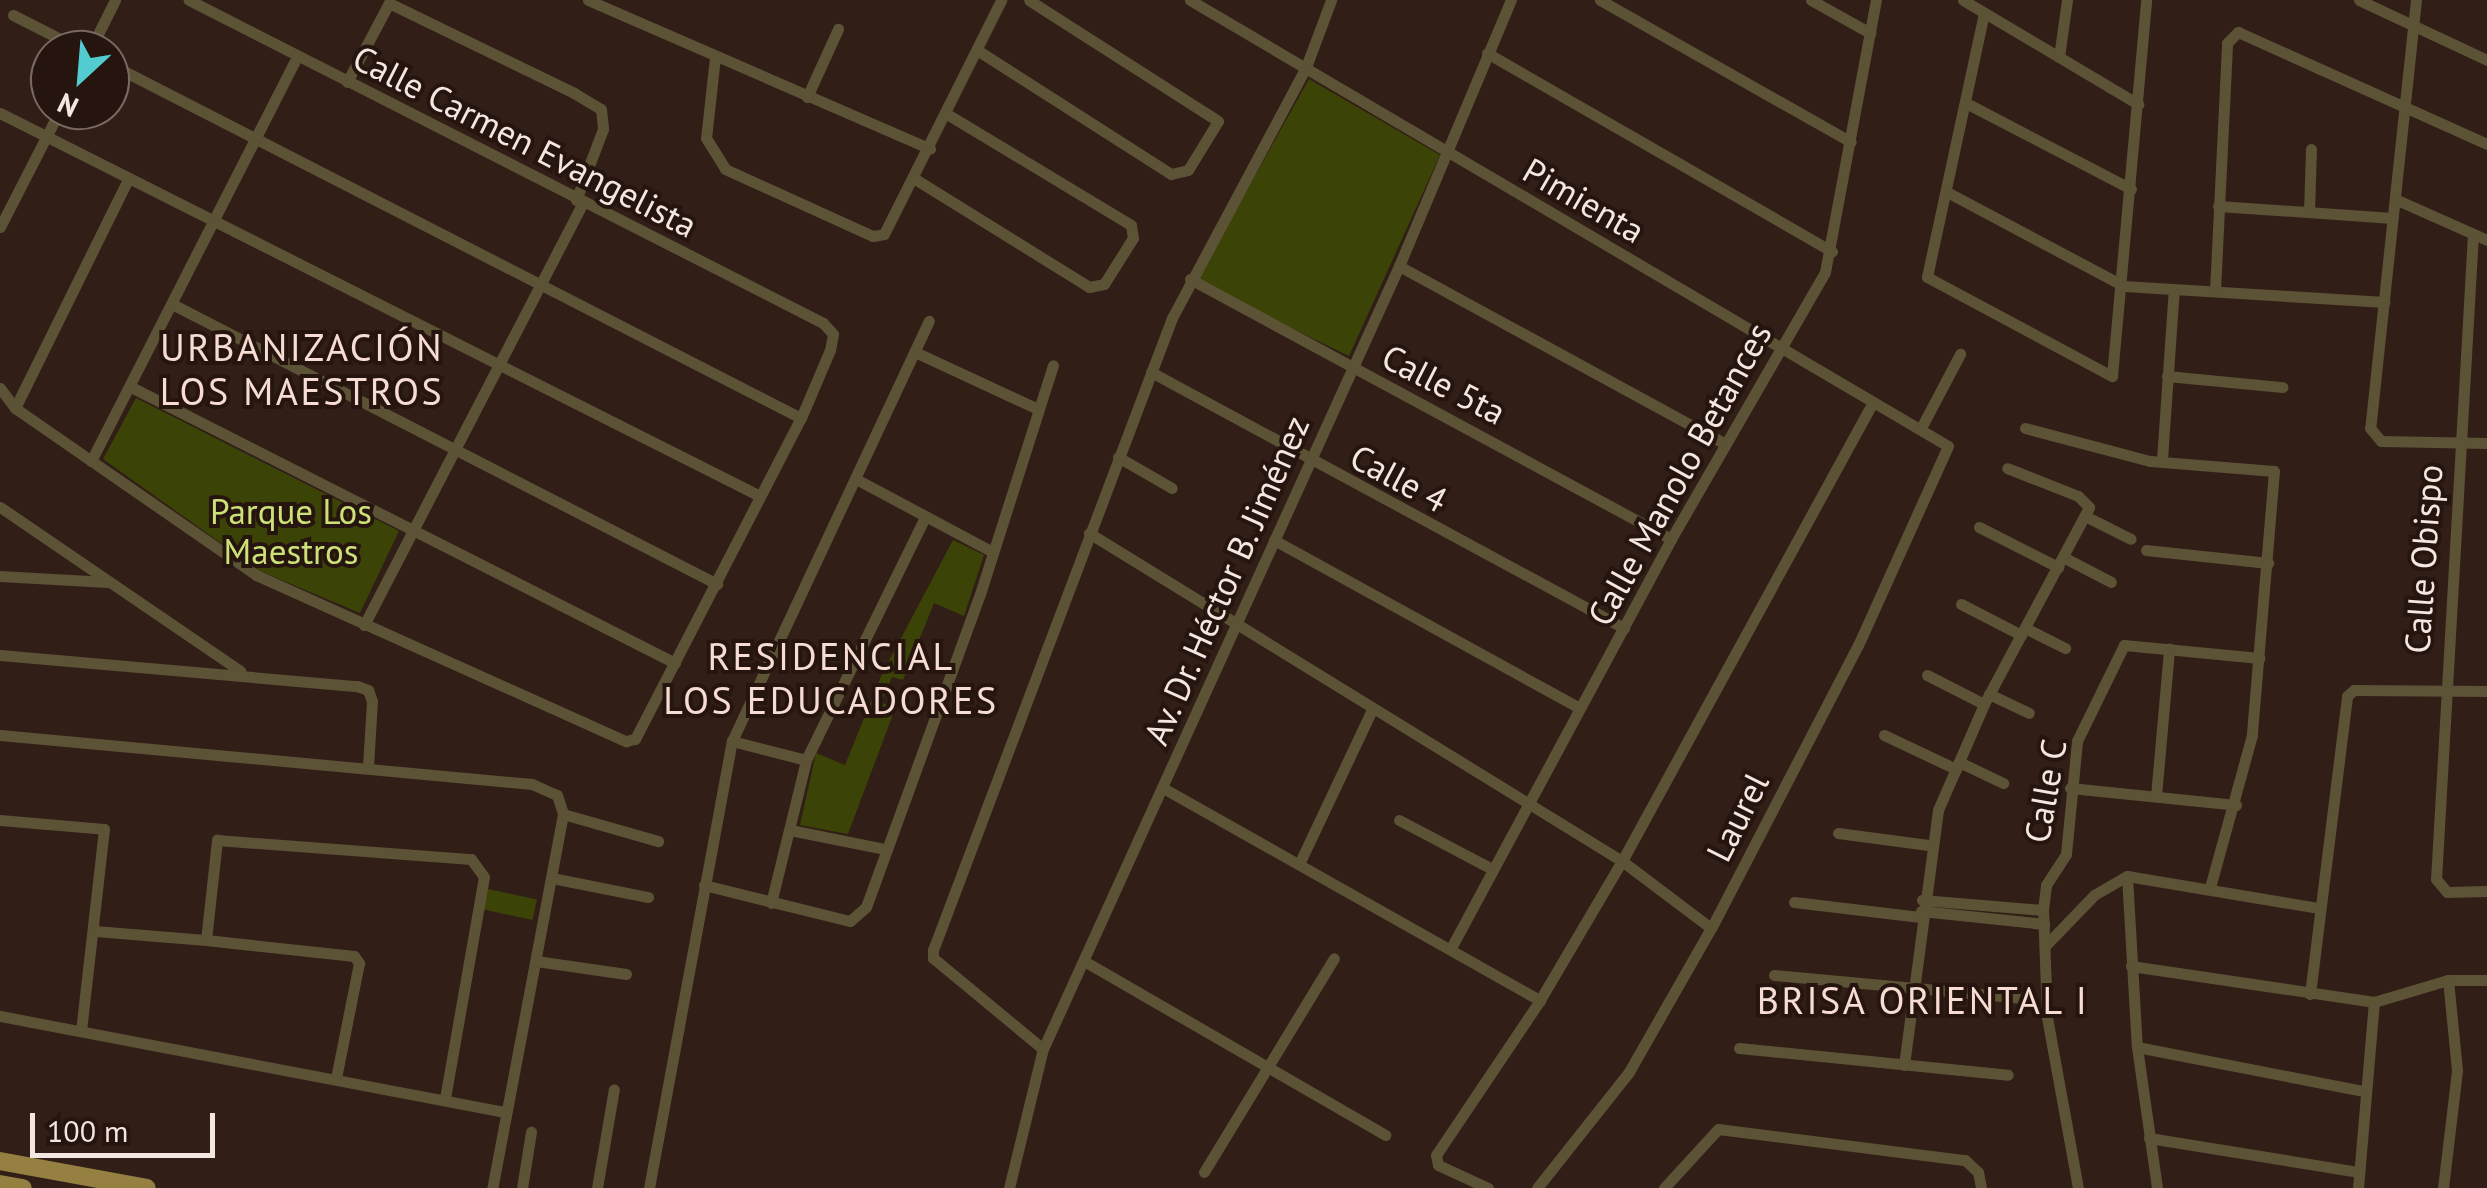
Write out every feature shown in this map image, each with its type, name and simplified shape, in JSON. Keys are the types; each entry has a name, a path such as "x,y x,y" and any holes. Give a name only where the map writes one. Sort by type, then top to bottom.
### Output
{"main road":[{"path":"0,1161 148,1188"},
{"path":"0,1184 23,1188"}],"street":[{"path":"100,30 115,0"},
{"name":"Calle Carmen Evangelista","path":"190,0 579,202 803,312 833,334 802,418"},
{"path":"588,0 930,149"},
{"path":"977,50 1182,175 1218,121 1029,0"},
{"name":"Pimienta","path":"1190,0 1214,6 1442,149 1921,428 1948,449"},
{"path":"1043,1049 932,954 1151,372 1190,279 1306,66 1332,0"},
{"name":"Av. Dr. Héctor B. Jiménez","path":"1008,1188 1043,1049 1399,266 1442,149 1511,0"},
{"path":"1600,0 1850,142"},
{"path":"1810,0 1870,33"},
{"name":"Calle Manolo Betances","path":"1451,948 1578,708 1832,251 1876,0"},
{"path":"1964,0 2138,104"},
{"path":"2060,58 2067,0"},
{"path":"1984,13 1930,280 2106,376 2116,372 2146,0"},
{"path":"2359,0 2487,60"},
{"path":"2416,0 2410,26 2372,436 2487,443"},
{"path":"715,58 706,138 725,169 873,236 884,234 947,114 997,1"},
{"path":"347,82 389,3 601,109 603,129 579,202 500,367 364,625"},
{"path":"13,15 43,30"},
{"path":"807,97 838,29"},
{"path":"2215,291 2231,36 2238,32 2487,144"},
{"path":"1487,53 1832,251"},
{"path":"91,461 297,56"},
{"path":"0,388 15,408 256,575 626,742 634,739 802,418 539,279 130,74"},
{"path":"1966,103 2132,189"},
{"path":"0,114 760,496"},
{"path":"915,179 1090,287 1104,284 1133,238 1131,225 947,114"},
{"path":"0,227 50,130"},
{"path":"2309,212 2311,149"},
{"path":"15,408 128,179"},
{"path":"1947,192 2124,286 2386,302"},
{"path":"2395,199 2487,240"},
{"path":"2218,206 2393,218"},
{"name":"Calle Obispo","path":"2474,234 2442,690 2439,888 2487,891"},
{"path":"1399,266 1726,444"},
{"name":"Calle 5ta","path":"1190,279 1671,538"},
{"path":"2162,459 2174,289"},
{"path":"172,304 717,584"},
{"path":"648,1188 732,741 929,321"},
{"path":"915,352 1038,409"},
{"path":"1921,428 1960,354"},
{"path":"704,885 771,903 858,918 993,552 1053,365"},
{"name":"Calle 4","path":"1151,372 1310,462 1624,628"},
{"path":"2167,376 2282,387"},
{"path":"130,386 675,663"},
{"path":"1488,1188 1438,1165 1436,1154 1540,1000 1622,861 1874,402"},
{"path":"2025,428 2128,457 2274,471 2260,658 2236,804 2210,888"},
{"name":"Laurel","path":"1537,1188 1628,1072 1712,928 1858,644 1948,449"},
{"path":"1118,456 1172,488"},
{"path":"1904,1065 1928,845 1987,699 2089,507 2078,496 2007,468"},
{"path":"856,479 993,552"},
{"path":"0,507 242,672"},
{"path":"2085,516 2131,539"},
{"path":"771,903 806,760 925,518"},
{"path":"1978,527 2112,582"},
{"path":"1089,533 1622,861 1712,928"},
{"path":"1274,540 1578,708"},
{"path":"2146,550 2268,562"},
{"path":"0,576 111,582"},
{"path":"1960,604 2064,648"},
{"name":"Calle C","path":"2078,1188 2057,1096 2043,917 2046,885 2066,854 2077,741 2124,644 2169,649"},
{"path":"2156,796 2169,649 2260,658"},
{"path":"0,655 242,672 368,690 368,767"},
{"path":"1927,675 2029,714"},
{"path":"2310,994 2347,696 2354,690 2487,692"},
{"path":"1300,862 1372,710"},
{"path":"0,735 545,786 563,814 658,842"},
{"path":"1884,736 2003,783"},
{"path":"732,741 806,760"},
{"path":"1163,788 1540,1000"},
{"path":"2070,788 2236,804"},
{"path":"492,1188 563,814"},
{"path":"0,820 104,830 81,1030"},
{"path":"1398,820 1492,869"},
{"path":"790,830 884,849"},
{"path":"1838,833 1928,845"},
{"path":"206,940 217,840 472,859 484,877 445,1099"},
{"path":"2045,946 2094,896 2126,876 2319,908"},
{"path":"2126,876 2137,1046 2158,1188"},
{"path":"552,878 648,897"},
{"path":"1794,902 2043,917"},
{"path":"95,930 354,956 360,963 336,1078"},
{"path":"1204,1172 1334,958"},
{"path":"536,961 626,974"},
{"path":"1084,961 1270,1065 1385,1135"},
{"path":"2131,966 2374,1002 2448,980 2487,980"},
{"path":"1774,975 2023,998"},
{"path":"2443,1188 2457,1070 2448,980"},
{"path":"2358,1188 2374,1002"},
{"path":"0,1016 504,1112"},
{"path":"2137,1046 2364,1091"},
{"path":"1739,1048 2008,1075"},
{"path":"597,1188 614,1089"},
{"path":"1664,1188 1711,1131 1965,1160 1978,1172 1981,1188"},
{"path":"522,1188 531,1132"},
{"path":"2150,1138 2359,1172"}],"green space":[{"path":"1309,79 1440,155 1349,356 1196,282"},
{"name":"Parque Los Maestros","path":"136,398 399,531 360,613 260,571 103,459"},
{"path":"953,540 984,555 964,616 934,603 903,680 892,677 881,702 895,709 848,834 800,825 816,753 845,765 882,674"},
{"path":"488,889 537,899 533,920 484,910"}],"district":[{"name":"URBANIZACIÓN LOS MAESTROS","path":"302,369"},
{"name":"RESIDENCIAL LOS EDUCADORES","path":"831,678"},
{"name":"BRISA ORIENTAL I","path":"1923,1000"}]}
